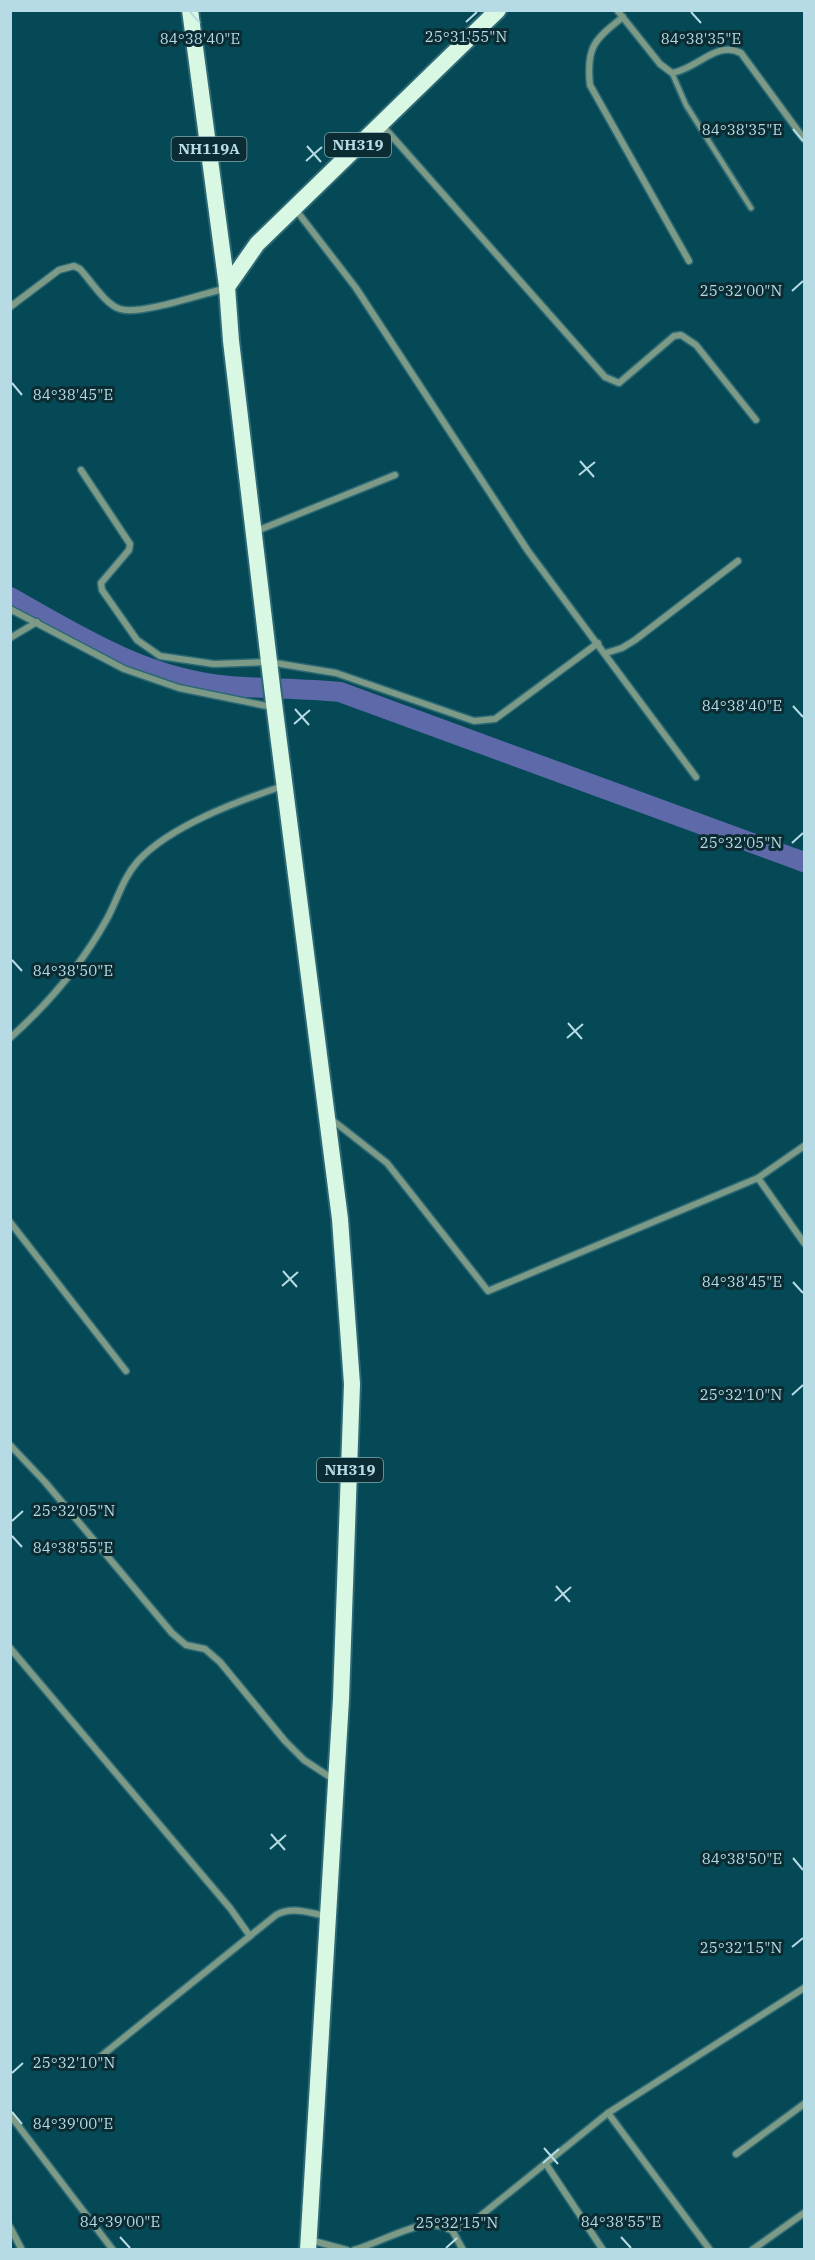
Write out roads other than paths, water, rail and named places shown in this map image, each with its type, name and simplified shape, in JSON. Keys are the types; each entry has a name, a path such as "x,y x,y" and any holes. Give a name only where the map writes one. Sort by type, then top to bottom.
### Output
{"highway":[{"name":"NH119A","path":"190,10 227,287"},
{"name":"NH319","path":"309,2245 336,1781 349,1518 352,1384 340,1219 269,666 231,341 227,287 257,244 293,207 498,10"}],"street":[{"path":"617,10 660,64 672,73 692,68 720,49 732,48 741,53 754,67 804,140"},
{"path":"622,17 599,37 590,50 588,63 590,85 689,261"},
{"path":"381,124 605,377 613,383 619,383 674,336 681,335 696,345 756,420"},
{"path":"293,207 356,288 528,551 696,777"},
{"path":"10,307 59,270 74,266 80,269 111,303 120,309 136,310 227,287"},
{"path":"81,470 130,544 129,550 101,583 102,590 137,640 160,656 214,664 269,666 336,673 474,722 486,722 495,719 598,643"},
{"path":"254,532 395,475"},
{"path":"606,653 622,648 635,640 738,561"},
{"path":"10,609 123,669 179,688 274,701"},
{"path":"10,638 37,622"},
{"path":"10,1038 75,966 108,917 129,871 153,846 226,804 286,785"},
{"path":"328,1117 387,1163 488,1291 758,1178 804,1146"},
{"path":"758,1178 804,1243"},
{"path":"10,1222 126,1371"},
{"path":"10,1445 45,1482 172,1633 186,1645 205,1649 220,1662 285,1741 304,1760 336,1781"},
{"path":"10,1648 223,1899 250,1936"},
{"path":"100,2056 285,1910 328,1916"},
{"path":"447,2229 461,2229 491,2210 609,2113 667,2073 804,1988"},
{"path":"736,2154 804,2104"},
{"path":"609,2113 710,2250"},
{"path":"10,2115 113,2250"},
{"path":"546,2164 603,2250"},
{"path":"752,2250 804,2213"},
{"path":"354,2250 377,2244 424,2225 452,2230 463,2250"},
{"path":"10,2227 22,2250"},
{"path":"309,2245 347,2250"}],"lane":[{"path":"672,73 686,105 751,207"}],"waterway":[{"path":"10,597 115,654 170,675 230,686 340,692 804,862"}]}
